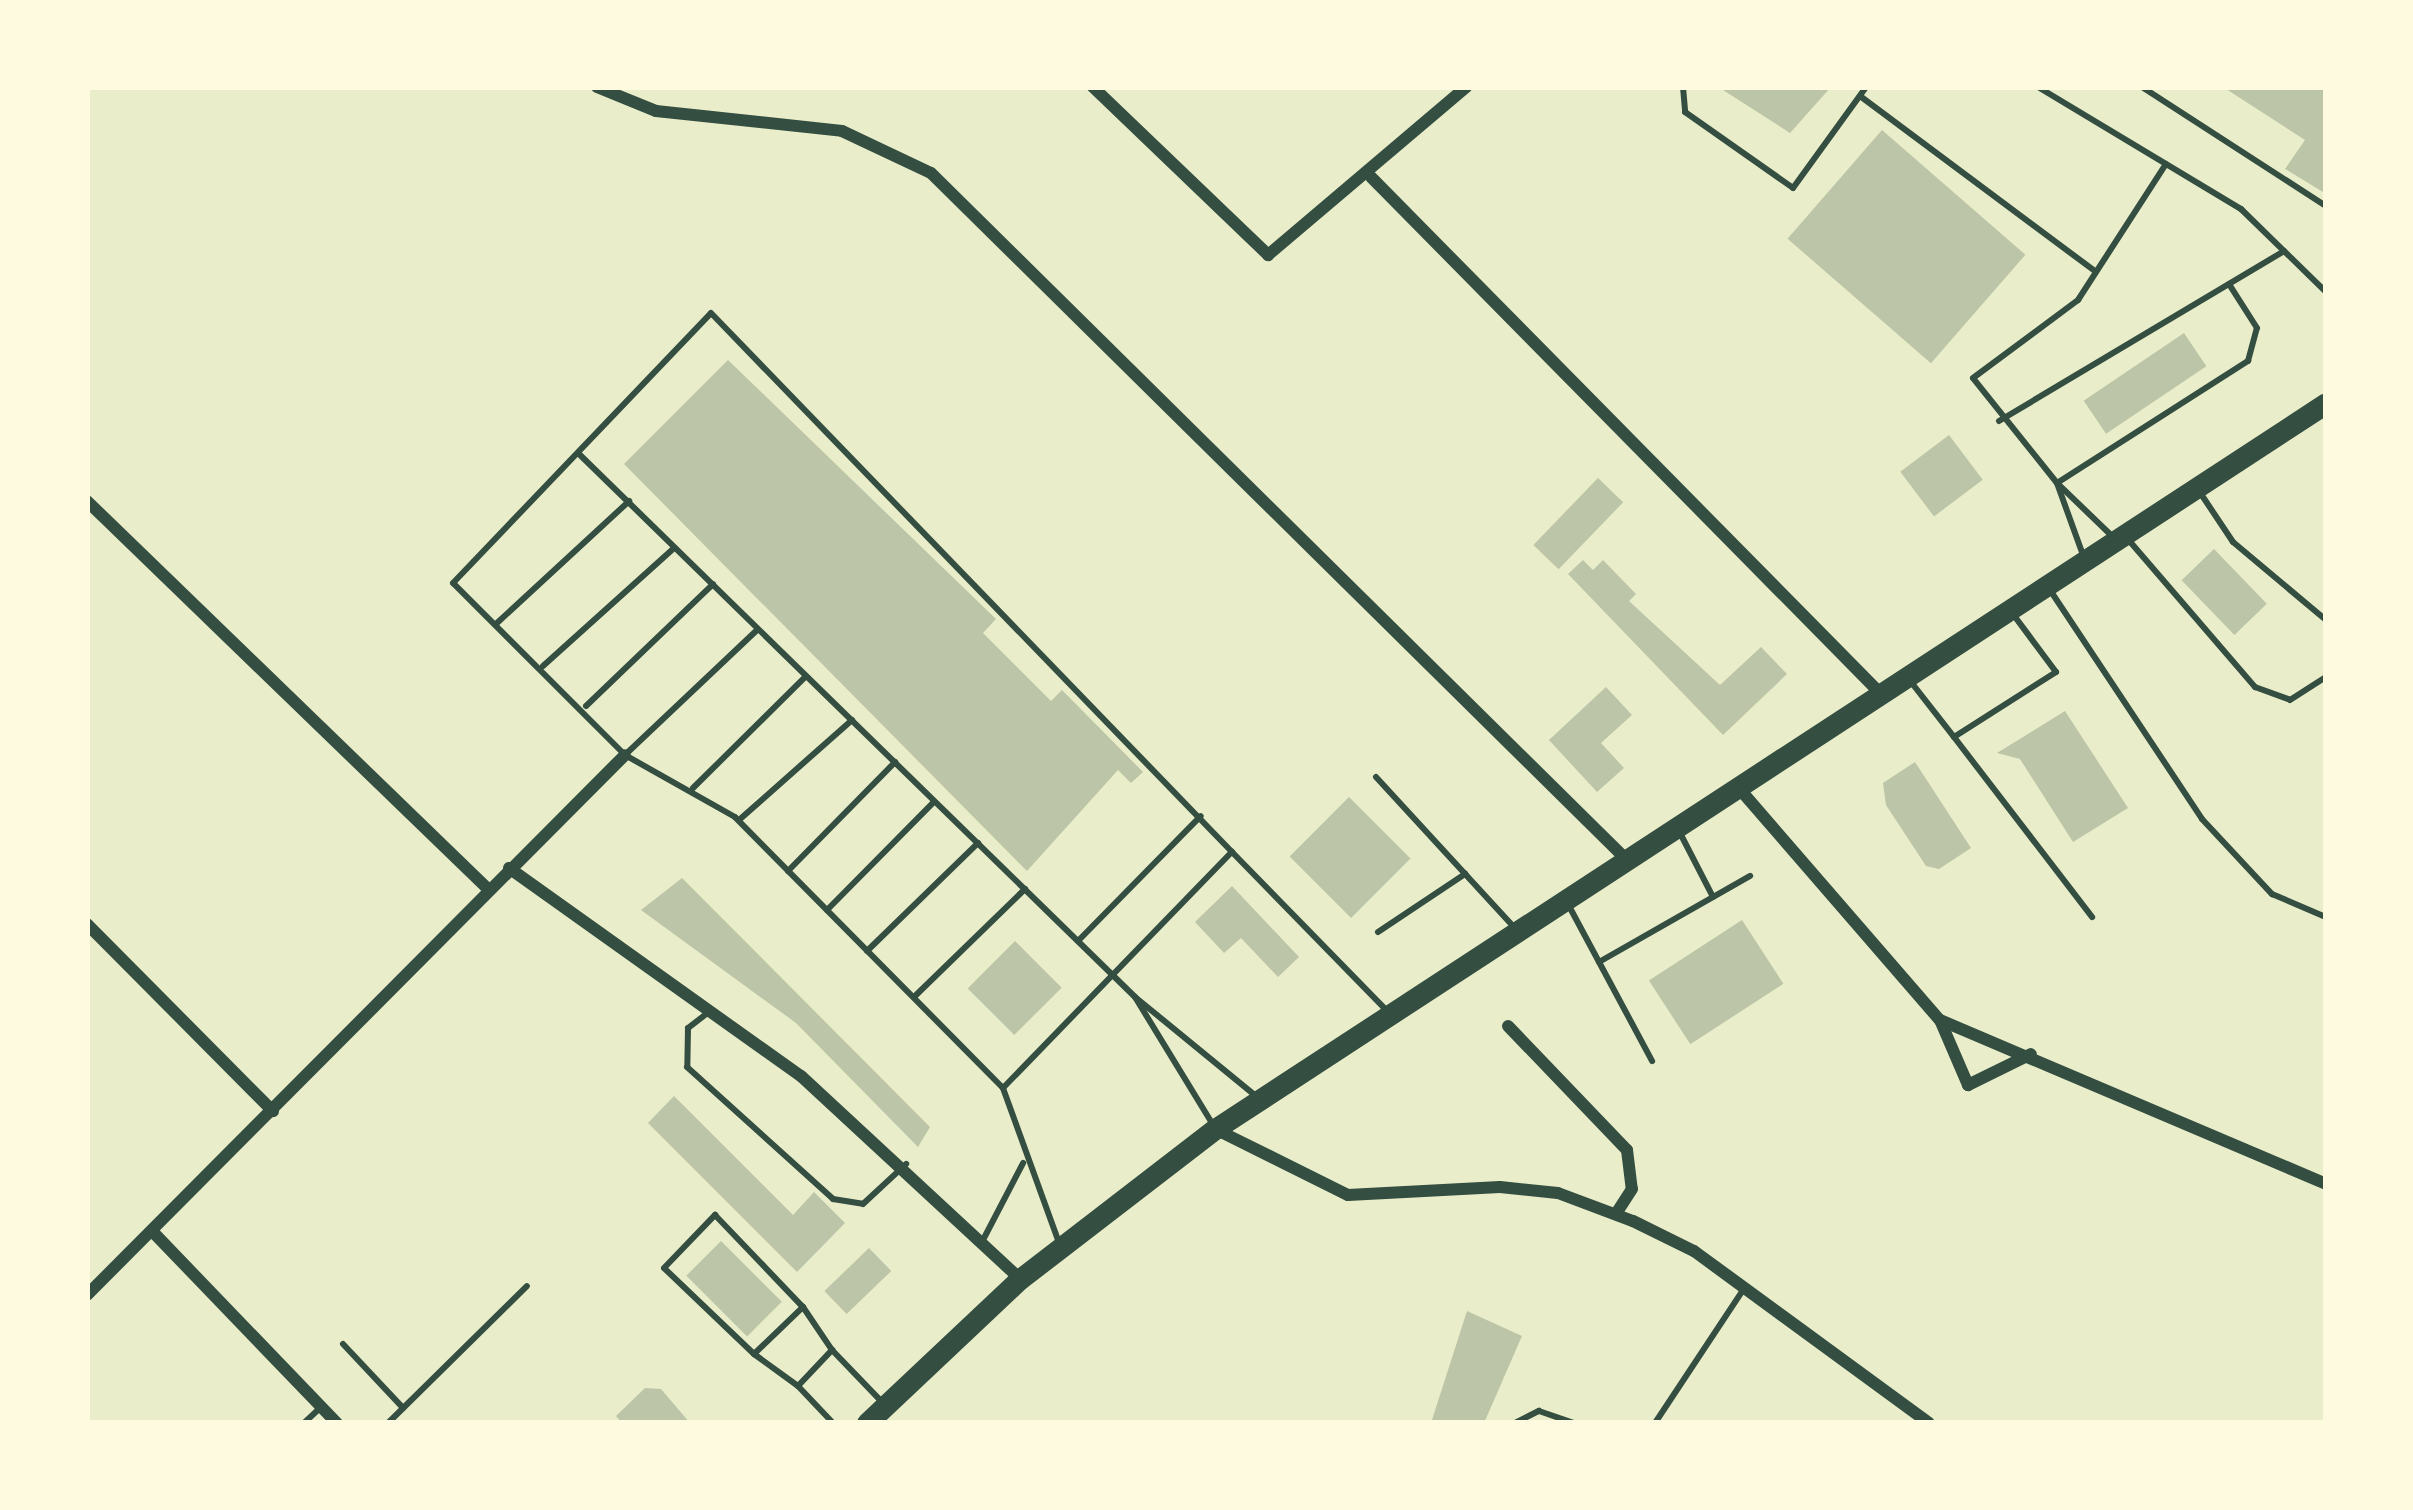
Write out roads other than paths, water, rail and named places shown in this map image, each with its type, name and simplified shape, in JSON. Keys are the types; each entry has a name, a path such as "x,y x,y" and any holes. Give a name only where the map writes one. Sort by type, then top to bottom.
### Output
{"highway":[{"path":"868,1423 1020,1280 1215,1129 2326,403"}],"street":[{"path":"597,87 656,111 842,131 931,173 1625,858"},
{"path":"1093,87 1268,255 1371,177 1466,87"},
{"path":"1371,177 1879,692"},
{"path":"87,501 488,889"},
{"path":"87,1295 625,755"},
{"path":"1737,786 1940,1019 1968,1085 2032,1054"},
{"path":"509,868 710,1011 906,1164 1020,1280"},
{"path":"87,924 273,1111"},
{"path":"1940,1019 2032,1054 2326,1184"},
{"path":"1508,1026 1628,1150 1632,1190 1616,1214"},
{"path":"1215,1129 1348,1195 1500,1187 1616,1214 1745,1288 1929,1423"},
{"path":"152,1232 337,1423"}],"lane":[{"path":"1683,87 1685,112 1793,188 1866,87"},
{"path":"2038,87 2166,164 2284,251 2326,292"},
{"path":"2142,87 2326,206"},
{"path":"1860,96 2096,272"},
{"path":"2166,164 2078,300 1973,378 1999,421 2057,483 2120,537 2255,687 2290,700 2326,677"},
{"path":"1999,421 2284,251"},
{"path":"2057,483 2248,361 2257,328 2229,284"},
{"path":"1062,1247 1023,1163 1003,1088 739,820 693,788 625,755 586,706 453,583 711,313 1390,1013"},
{"path":"578,452 1135,997 1260,1100"},
{"path":"2057,483 2085,560"},
{"path":"2197,488 2233,542 2326,620"},
{"path":"497,623 628,502"},
{"path":"543,666 675,547"},
{"path":"586,706 713,584"},
{"path":"2046,584 2203,819 2272,894 2326,916"},
{"path":"1954,737 2056,672 2008,609"},
{"path":"625,755 758,629"},
{"path":"1905,675 2092,917"},
{"path":"693,788 806,676"},
{"path":"739,820 852,720"},
{"path":"788,871 895,762"},
{"path":"1376,777 1517,929"},
{"path":"827,910 935,802"},
{"path":"1078,941 1201,816"},
{"path":"1676,825 1713,897"},
{"path":"867,950 978,843"},
{"path":"1003,1088 1232,852"},
{"path":"1378,932 1466,874"},
{"path":"1599,962 1750,876"},
{"path":"914,997 1024,889"},
{"path":"1565,898 1652,1061"},
{"path":"1135,997 1215,1129"},
{"path":"710,1011 688,1028 687,1067 833,1199 863,1204 906,1164"},
{"path":"983,1240 1023,1163"},
{"path":"833,1423 798,1386 754,1354 664,1268 716,1215 803,1307 832,1351 886,1406"},
{"path":"388,1423 526,1286"},
{"path":"1655,1423 1745,1288"},
{"path":"754,1354 803,1307"},
{"path":"343,1344 404,1408"},
{"path":"798,1386 832,1351"},
{"path":"304,1423 321,1407"},
{"path":"1515,1423 1539,1411 1574,1423"}]}
